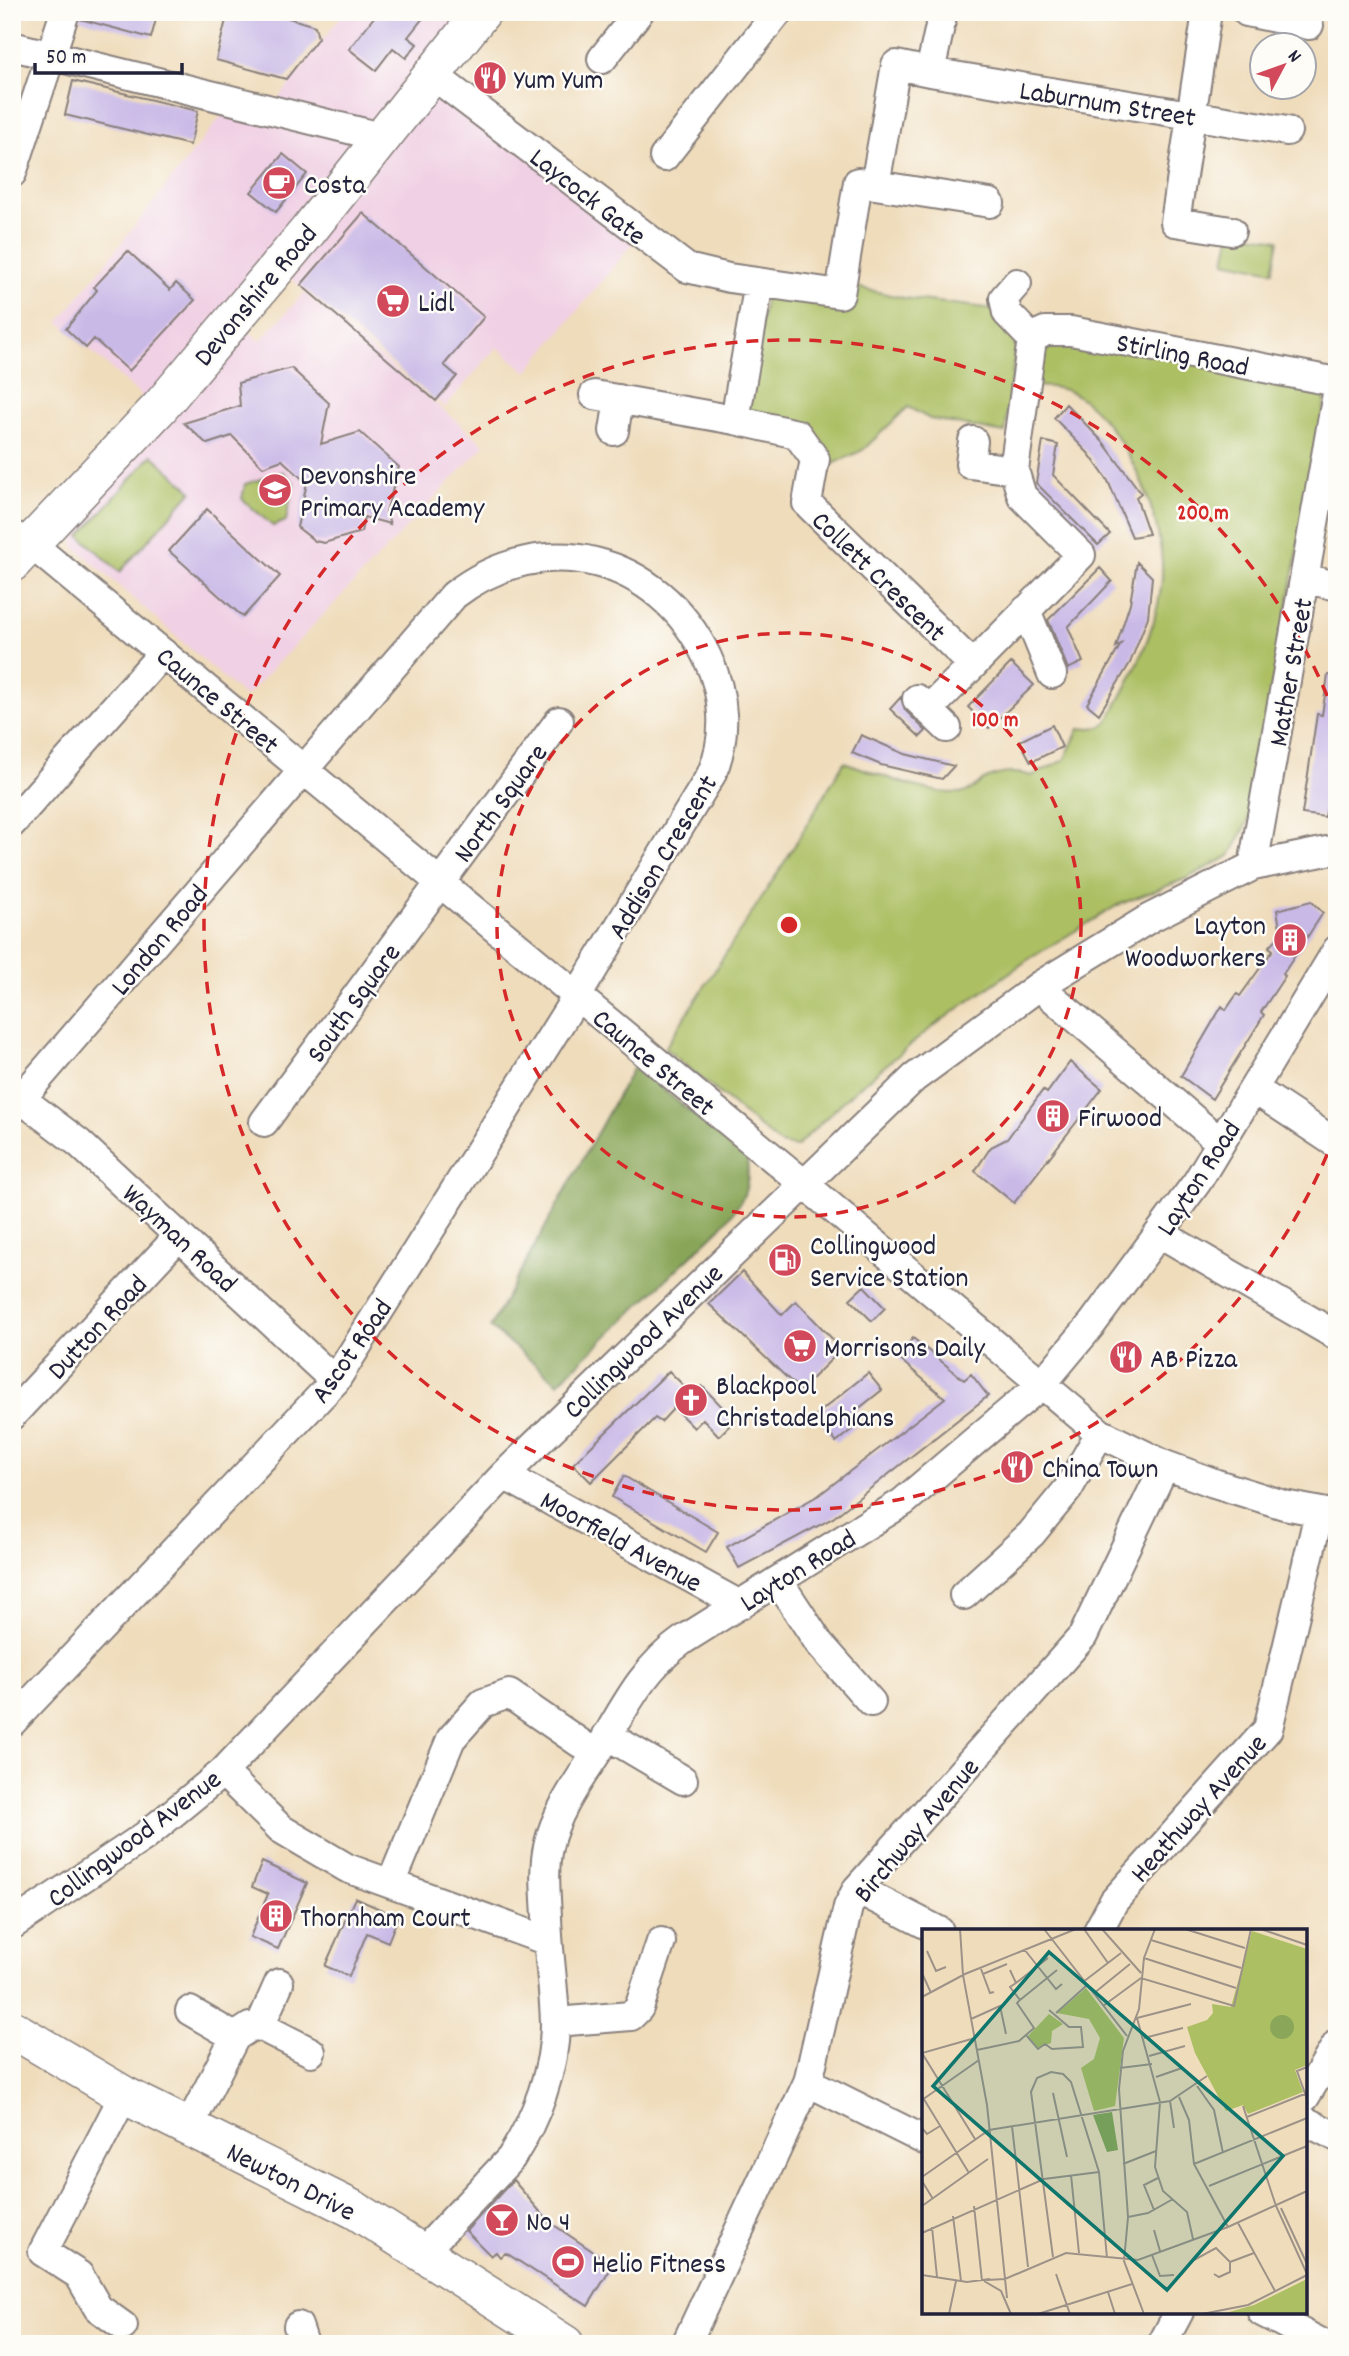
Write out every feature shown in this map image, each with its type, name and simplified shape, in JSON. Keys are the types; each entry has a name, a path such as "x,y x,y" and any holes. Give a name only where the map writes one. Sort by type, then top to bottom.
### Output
{"main road":[{"name":"Devonshire Road","path":"18,547 160,407 308,231 482,12"},
{"name":"Newton Drive","path":"12,2029 124,2095 345,2205 565,2344"}],"street":[{"path":"12,173 65,12"},
{"path":"601,59 639,12"},
{"path":"664,157 778,12"},
{"path":"930,72 943,12"},
{"path":"1207,12 1175,222 1231,231"},
{"path":"1247,12 1309,24"},
{"path":"12,46 381,137"},
{"name":"Laburnum Street","path":"875,185 896,65 1287,131"},
{"name":"Laycock Gate","path":"433,75 687,268 760,283"},
{"path":"614,431 606,397 735,420 760,283 840,294 858,182 990,203"},
{"path":"974,441 970,464 1014,470 1032,340 1007,313 1004,298 1017,283"},
{"name":"Stirling Road","path":"1032,340 1045,331 1071,331 1337,382"},
{"name":"Mather Street","path":"1254,866 1306,579 1331,461 1337,394"},
{"name":"Collett Crescent","path":"735,420 797,434 815,459 807,503 973,664"},
{"name":"Collett Crescent","path":"931,712 973,664 1081,555 1023,496 1014,470"},
{"name":"Caunce Street","path":"18,547 163,653 803,1182 1100,1433 1165,1465 1240,1492 1328,1514"},
{"name":"Addison Crescent","path":"302,769 454,595 472,581 519,564 566,558 612,565 636,576 655,590 690,625 712,667 720,690 722,734 719,756 711,775 577,996"},
{"path":"1306,579 1337,586"},
{"path":"1026,610 1051,675"},
{"path":"12,822 163,653"},
{"name":"North Square","path":"440,883 559,721"},
{"name":"London Road","path":"16,1100 302,769"},
{"name":"Collingwood Avenue","path":"12,1925 145,1836 223,1772 504,1475 803,1182 914,1078 1039,986 1150,918 1254,866 1337,849"},
{"name":"South Square","path":"264,1122 440,883"},
{"name":"Layton Road","path":"423,2252 511,2158 522,2142 552,2058 555,2022 545,1871 548,1847 565,1807 642,1678 659,1658 903,1502 1041,1385 1093,1325 1161,1234 1333,966"},
{"path":"1039,986 1220,1142"},
{"name":"Ascot Road","path":"12,1723 335,1381 577,996"},
{"path":"1254,1089 1337,1144"},
{"name":"Wayman Road","path":"16,1100 79,1143 335,1381"},
{"path":"1161,1234 1337,1336"},
{"name":"Dutton Road","path":"12,1415 179,1236"},
{"path":"964,1595 1031,1534 1068,1489 1100,1433"},
{"name":"Birchway Avenue","path":"685,2344 808,2082 848,1907 858,1889 1083,1636 1165,1465"},
{"name":"Moorfield Avenue","path":"504,1475 740,1605"},
{"name":"Heathway Avenue","path":"1099,1929 1114,1901 1268,1729 1328,1514"},
{"path":"779,1582 819,1643 871,1702"},
{"path":"391,1884 451,1738 483,1703 509,1694 602,1744 683,1780"},
{"path":"223,1772 281,1829 347,1868 548,1941"},
{"path":"858,1889 935,1929"},
{"path":"555,2022 631,2016 639,2008 661,1942"},
{"path":"188,2128 279,1983"},
{"path":"190,2011 311,2052"},
{"path":"1307,2094 1337,2043"},
{"path":"808,2082 922,2139"},
{"path":"123,2326 98,2308 79,2275 43,2252 124,2095"},
{"path":"1307,2122 1337,2137"},
{"path":"1161,2344 1178,2314"},
{"path":"1266,2314 1323,2344"}],"shaded area":[{"path":"344,12 481,12 428,77 638,237 527,372 497,347 445,407 277,267 157,410 59,322 234,100 271,109"},
{"name":"Devonshire Primary Academy","path":"304,293 485,445 245,697 75,547 72,537 80,521 246,329 260,341"}],"green space":[{"path":"1231,231 1279,240 1273,271 1225,261"},
{"path":"856,287 904,298 994,309 1017,334 1005,433 930,419 908,407 863,450 833,464 820,450 746,414 766,294 850,306"},
{"path":"1062,336 1328,386 1248,822 1230,856 1185,879 1118,905 1029,959 935,1025 853,1092 796,1147 780,1144 665,1048 787,858 844,762 902,782 947,793 968,792 984,780 1002,774 1032,776 1064,760 1079,729 1101,727 1107,722 1133,674 1153,623 1161,588 1162,564 1159,537 1141,480 1112,429 1094,409 1070,392 1034,386 1040,350"},
{"path":"152,455 192,491 120,572 80,536"},
{"path":"283,472 294,483 286,521 273,526 242,499 245,484"},
{"path":"634,1066 747,1158 746,1189 739,1204 720,1228 558,1383 490,1327"}],"building":[{"path":"81,12 158,12 151,38 80,19"},
{"path":"228,12 269,12 315,26 318,38 286,79 216,60"},
{"path":"378,12 414,12 423,18 408,37 417,44 406,58 393,48 376,70 349,49"},
{"path":"73,81 198,111 190,145 65,115"},
{"name":"Costa","path":"283,154 307,174 276,212 251,192"},
{"name":"Lidl","path":"363,213 484,317 444,365 457,376 436,401 301,285"},
{"path":"128,251 170,290 176,283 195,300 129,371 94,339 86,348 66,329 97,290 94,287"},
{"path":"291,368 329,403 321,444 360,432 399,467 386,512 390,524 364,517 361,532 324,543 315,541 297,527 307,483 282,460 263,467 232,436 207,444 184,423 240,406 238,383"},
{"path":"1066,404 1103,442 1141,493 1136,497 1149,534 1132,537 1108,481 1089,454 1054,418"},
{"path":"1043,441 1058,445 1053,475 1110,534 1098,545 1036,483"},
{"path":"207,509 280,576 243,617 169,551"},
{"path":"1137,562 1152,577 1148,617 1130,663 1099,714 1087,704 1121,644 1116,647 1130,603"},
{"path":"1100,568 1112,581 1068,627 1083,662 1068,669 1048,620"},
{"path":"1011,663 1034,685 989,728 968,707"},
{"path":"1328,675 1337,676 1337,760 1325,817 1302,814 1317,714 1322,715"},
{"path":"901,697 905,710 926,731 920,737 890,709"},
{"path":"1052,725 1062,747 1031,762 1020,741"},
{"path":"861,735 905,754 954,766 942,779 881,765 852,753"},
{"path":"1311,901 1323,913 1283,974 1285,976 1261,1012 1264,1015 1212,1099 1181,1076 1222,1006 1226,1010 1237,994 1240,996 1273,950 1269,947 1281,934 1277,910"},
{"name":"Firwood","path":"1070,1062 1102,1089 1014,1203 975,1171 991,1147 1007,1139 1043,1090 1047,1093"},
{"path":"742,1272 782,1315 796,1301 842,1349 800,1390 709,1304"},
{"path":"864,1286 885,1308 872,1321 850,1299"},
{"path":"913,1338 964,1380 971,1374 988,1396 833,1518 739,1568 727,1547 819,1495 945,1398 897,1357"},
{"path":"669,1371 693,1395 702,1386 735,1420 719,1436 703,1419 694,1428 674,1408 661,1422 655,1418 591,1482 573,1464"},
{"path":"868,1373 882,1390 852,1414 859,1424 836,1442 816,1415"},
{"path":"624,1476 718,1532 706,1552 612,1497"},
{"name":"Thornham Court","path":"262,1862 307,1883 278,1949 250,1937 268,1894 252,1887"},
{"path":"355,1898 398,1917 388,1942 367,1933 349,1976 325,1966"},
{"path":"513,2180 548,2221 613,2265 588,2306 506,2253 500,2257 496,2252 491,2256 466,2231"}],"place":[{"name":"Yum Yum","path":"490,78"},
{"name":"Costa","path":"279,183"},
{"name":"Lidl","path":"393,301"},
{"name":"Devonshire Primary Academy","path":"275,490"},
{"name":"Layton Woodworkers","path":"1290,940"},
{"name":"Firwood","path":"1053,1116"},
{"name":"Collingwood Service Station","path":"785,1260"},
{"name":"Morrisons Daily","path":"800,1346"},
{"name":"AB Pizza","path":"1126,1357"},
{"name":"Blackpool Christadelphians","path":"691,1400"},
{"name":"China Town","path":"1017,1467"},
{"name":"Thornham Court","path":"276,1916"},
{"name":"No 4","path":"502,2220"},
{"name":"Helio Fitness","path":"568,2262"}]}
